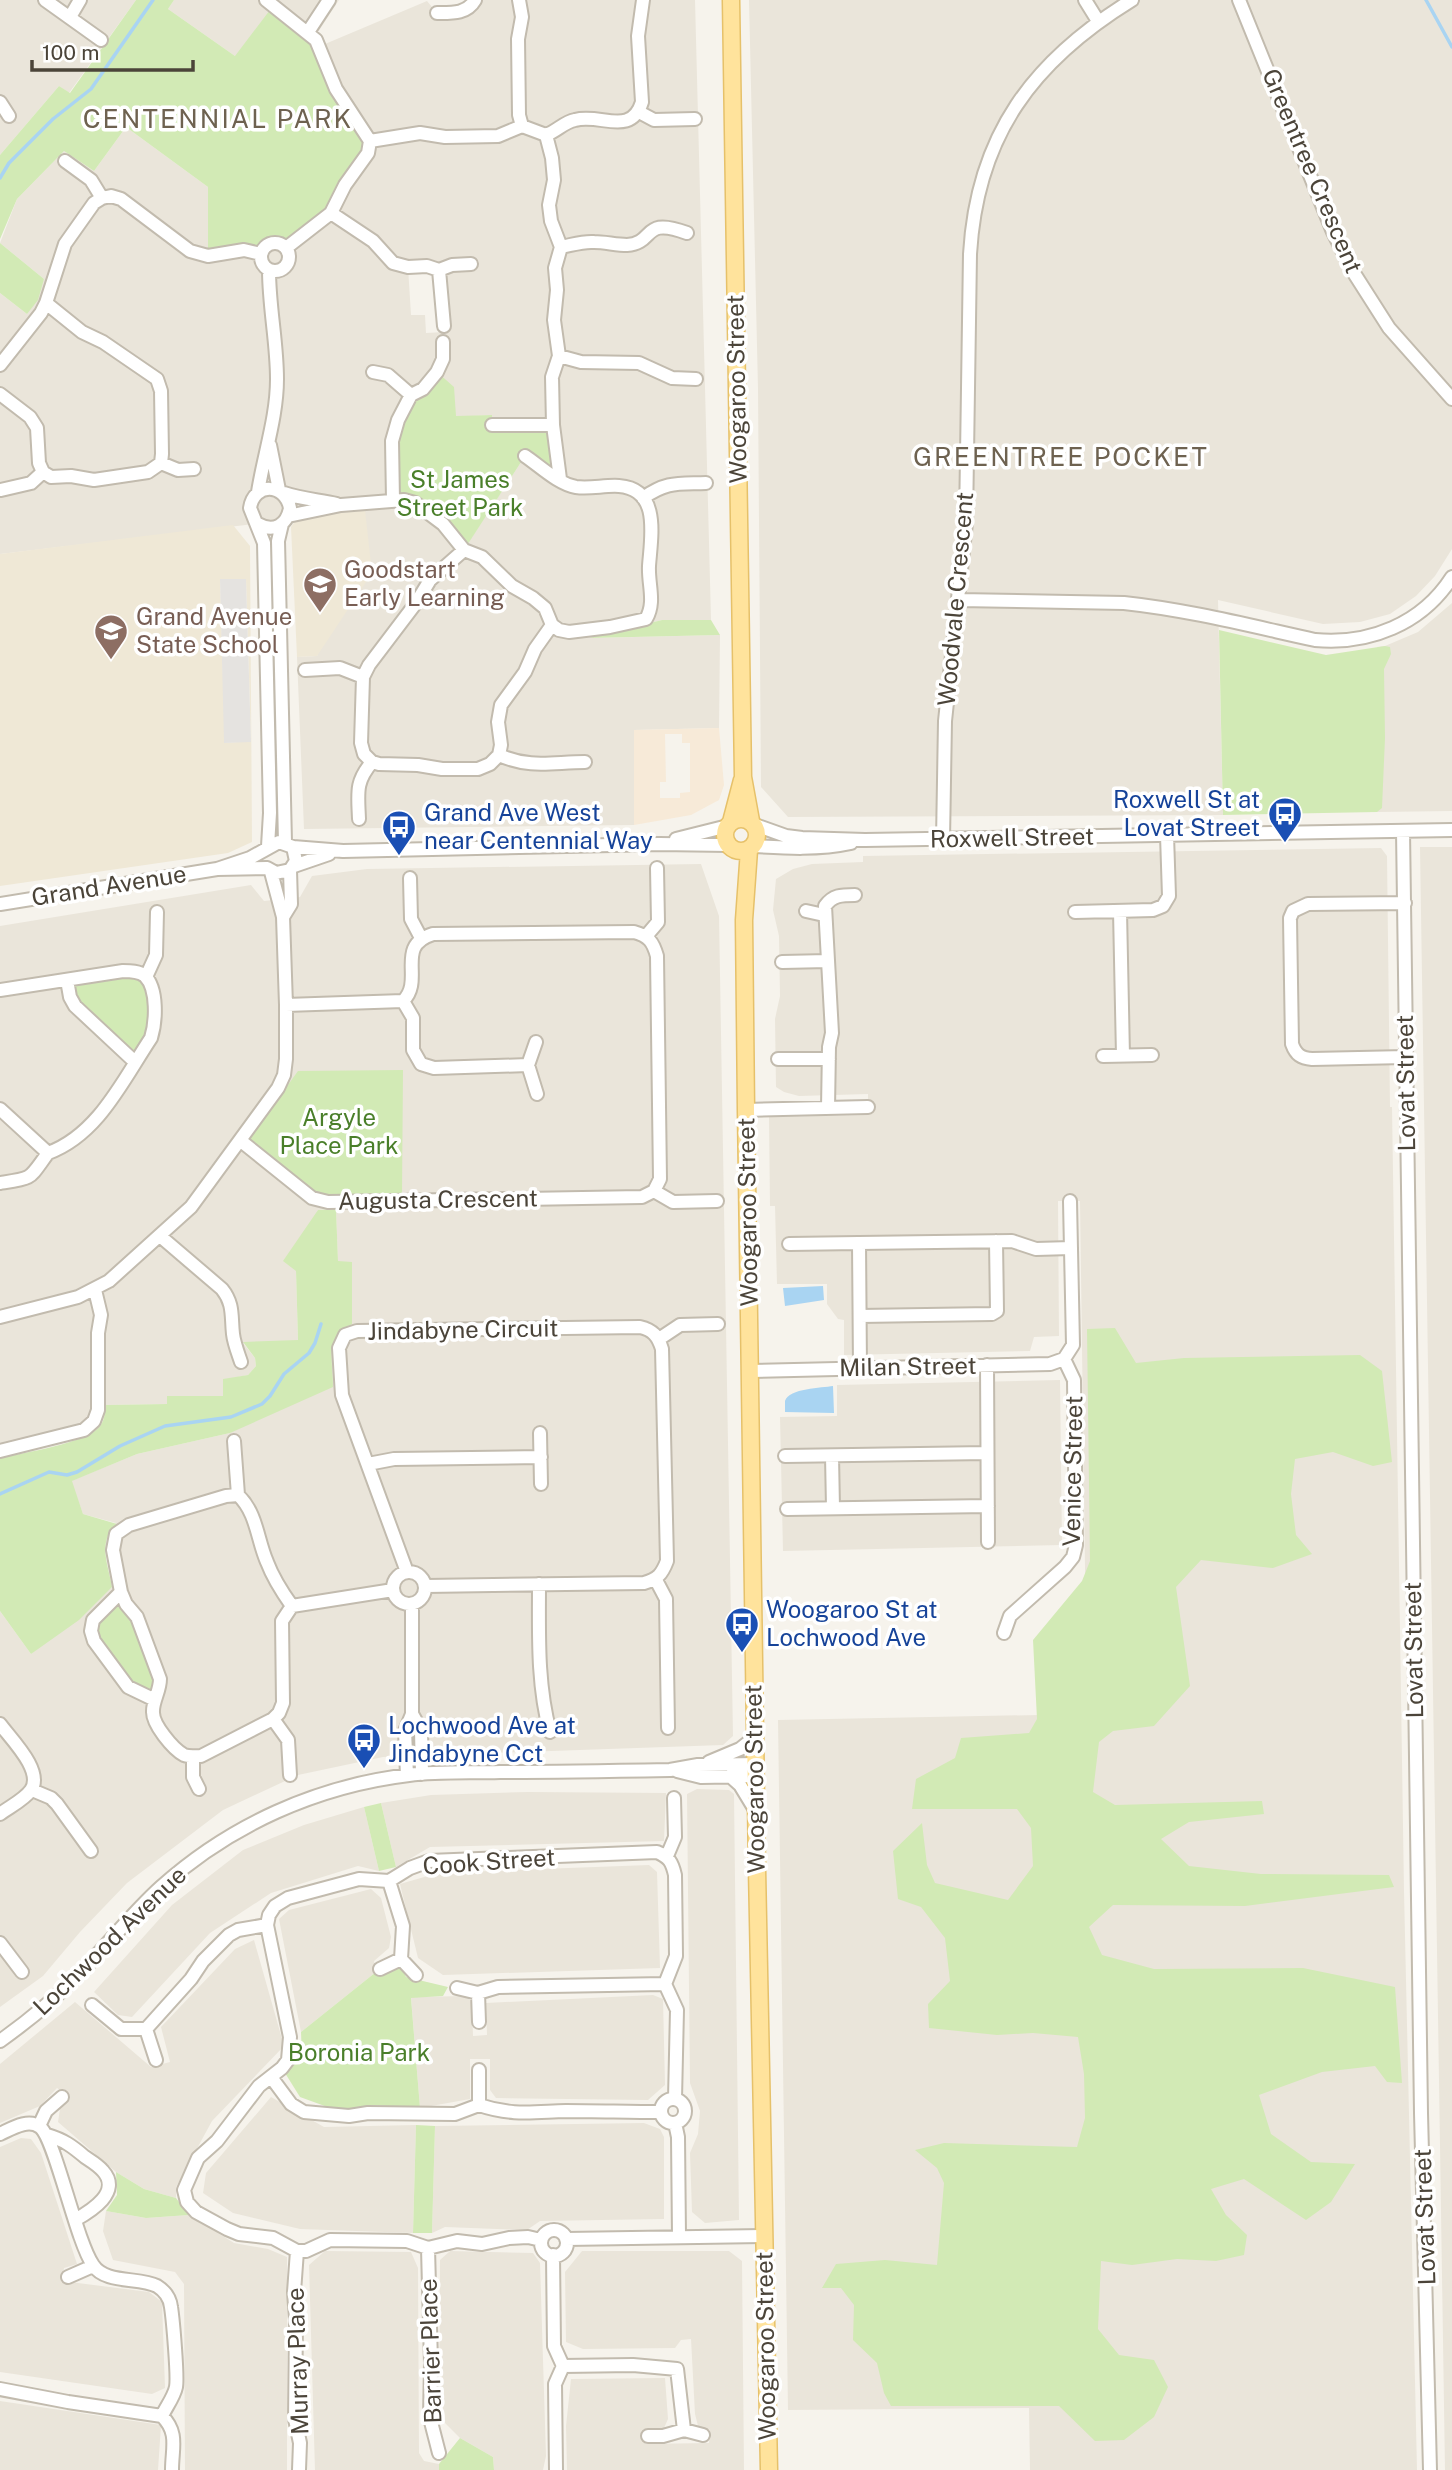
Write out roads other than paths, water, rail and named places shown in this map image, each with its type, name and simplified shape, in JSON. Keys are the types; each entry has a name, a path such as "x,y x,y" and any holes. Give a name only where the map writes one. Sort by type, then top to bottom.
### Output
{"main road":[{"name":"Woogaroo Street","path":"731,0 743,777 758,836 741,847"},
{"name":"Woogaroo Street","path":"741,847 725,836 743,777"},
{"path":"730,824 741,819 753,823"},
{"name":"Woogaroo Street","path":"741,847 769,2470"}],"street":[{"path":"46,0 101,40"},
{"path":"70,17 80,0"},
{"path":"266,0 316,40 336,89 370,141 368,153 345,185 331,213 286,248"},
{"path":"308,32 329,0"},
{"path":"437,13 458,13 470,8 475,0"},
{"path":"519,0 522,16 518,39 519,115 522,127"},
{"path":"546,135 567,122 578,119 622,122 639,112 642,102 638,36 643,0"},
{"path":"1086,0 1098,21"},
{"name":"Woodvale Crescent","path":"943,840 945,721 966,523 970,254 972,224 979,192 1000,135 1023,94 1044,68 1069,44 1098,21 1132,0"},
{"name":"Greentree Crescent","path":"1239,0 1352,270 1389,328 1452,399"},
{"path":"0,102 9,117"},
{"path":"639,112 654,120 695,119"},
{"path":"370,141 420,133 445,137 498,136 522,127 546,135"},
{"path":"546,135 554,180 549,205 551,221 561,247 555,268 557,290 554,320 559,356 552,377 553,425 560,479"},
{"path":"65,161 91,180 102,198"},
{"path":"0,365 46,303 65,244 94,203 102,198 111,196 121,199 200,256 244,250 261,254"},
{"path":"331,213 373,241 393,263 408,267 427,266 439,270 452,265 471,264"},
{"path":"561,247 591,241 628,245 638,242 653,228 668,226 687,233"},
{"path":"274,243 286,248 290,257 286,266 278,271 269,270 262,264 261,254 266,246 274,243"},
{"path":"258,492 277,381 276,349 269,302 269,270"},
{"path":"439,270 444,326"},
{"path":"0,394 30,417 37,428 39,463 43,472 51,477 71,476 94,480 148,472 160,463 161,391 157,379 103,342 82,332 46,303"},
{"path":"393,500 392,442 398,420 411,395 423,389 437,372 443,359 443,342"},
{"path":"559,356 581,362 639,363 672,378 696,379"},
{"path":"373,372 388,375 411,395"},
{"path":"492,425 553,425"},
{"path":"269,437 273,467 281,492 290,508 278,541 289,845 296,856 292,868 290,904 283,917"},
{"path":"258,524 270,528 285,520 341,505 404,499 415,503 443,524 464,550 482,556 512,586 545,608 552,625 569,632 646,619 652,609 649,568 653,523 643,498 635,489 620,486 577,487 564,484 525,456"},
{"path":"160,463 178,470 194,469"},
{"path":"1,490 31,483 43,472"},
{"path":"643,498 669,484 706,483"},
{"path":"0,1317 95,1290 160,1236 202,1195 278,1088 284,1075 286,1005 283,917 263,856 267,848 270,813 264,543 258,524 250,514 250,508 253,496 268,488 299,499 317,499 341,505"},
{"path":"464,550 430,580 363,677 361,743 364,754 372,762 442,769 478,769 490,764 499,755 501,705 525,672 552,625"},
{"path":"959,600 1124,603 1180,610 1315,640 1336,642 1384,632 1408,620 1427,606 1452,577"},
{"path":"305,670 340,668 363,677"},
{"path":"499,755 533,766 552,762 585,762"},
{"path":"359,819 358,784 362,773 372,762"},
{"name":"Roxwell Street","path":"753,823 786,836 865,840 1452,830"},
{"name":"Grand Avenue","path":"659,844 730,824"},
{"name":"Lovat Street","path":"1403,831 1421,2086 1430,2470"},
{"path":"1075,912 1153,910 1167,902 1167,835"},
{"name":"Roxwell Street","path":"741,847 834,847 865,840"},
{"name":"Grand Avenue","path":"217,869 273,843 343,851 659,844 741,847"},
{"name":"Grand Avenue","path":"0,904 217,869 269,870 281,874 306,860 343,851"},
{"path":"647,936 658,922 657,868"},
{"path":"410,878 411,919 421,938"},
{"path":"828,1108 828,1059 832,1033 825,906 837,895 855,895"},
{"path":"1405,903 1308,904 1293,911 1290,918 1295,1051 1304,1058 1312,1059 1406,1057"},
{"path":"806,911 824,915"},
{"path":"1120,911 1123,1056"},
{"path":"145,977 156,955 157,912"},
{"path":"286,1005 403,1001 409,995 412,985 413,948 421,938 433,934 634,932 647,936 654,944 657,956 660,1178 654,1191"},
{"path":"782,962 828,961"},
{"path":"0,990 123,971 136,972 145,977 152,990 154,1027 151,1038 93,1125 71,1143 48,1153 35,1173 26,1179 0,1183"},
{"path":"67,980 70,997 75,1006 135,1062"},
{"path":"403,1001 413,1018 413,1050 421,1064 434,1068 528,1065"},
{"path":"536,1042 528,1065 537,1094"},
{"path":"1103,1056 1152,1055"},
{"path":"778,1059 828,1059"},
{"path":"746,1110 868,1107"},
{"path":"0,1109 48,1153"},
{"name":"Augusta Crescent","path":"240,1140 312,1198 328,1202 642,1197 654,1191 673,1202 717,1201"},
{"name":"Venice Street","path":"1004,1633 1010,1616 1065,1567 1073,1557 1076,1545 1074,1380 1064,1359 1073,1345 1070,1201"},
{"path":"160,1236 229,1298 233,1335 241,1362"},
{"path":"860,1316 992,1314 997,1311 996,1241"},
{"path":"789,1244 1012,1241 1036,1249 1071,1248"},
{"path":"859,1243 860,1368"},
{"path":"0,1451 84,1430 94,1421 98,1410 100,1315 95,1290"},
{"path":"426,1586 644,1583 656,1580 667,1561 662,1349 659,1339 680,1325 718,1324"},
{"name":"Jindabyne Circuit","path":"407,1572 342,1395 339,1348 345,1335 357,1331 640,1327 651,1330 659,1339"},
{"name":"Milan Street","path":"751,1371 1050,1364 1064,1359"},
{"path":"986,1366 988,1542"},
{"path":"540,1433 541,1484"},
{"path":"234,1441 238,1495 247,1504 253,1517 278,1588 292,1606"},
{"path":"785,1456 987,1453"},
{"path":"832,1455 833,1508"},
{"path":"368,1464 394,1459 541,1457"},
{"path":"238,1495 226,1496 129,1525 116,1534 113,1550 121,1592 137,1618 160,1679 160,1689 152,1708 153,1720 183,1755 201,1756 273,1720 279,1713 283,1703 282,1621 292,1606 393,1590"},
{"path":"787,1509 988,1506"},
{"path":"407,1572 419,1575 426,1586 423,1598 412,1604 400,1601 393,1590 396,1578 407,1572"},
{"path":"656,1580 666,1600 668,1728"},
{"path":"539,1584 542,1705 550,1732"},
{"path":"121,1592 93,1620 91,1631 94,1641 128,1687 155,1700"},
{"path":"407,1775 405,1731 412,1714 412,1604"},
{"path":"412,1714 421,1730 422,1774"},
{"path":"273,1720 288,1741 290,1775"},
{"path":"0,1724 32,1767 34,1779 32,1790 0,1814"},
{"path":"698,1765 740,1749 755,1737"},
{"path":"193,1757 193,1777 199,1789"},
{"name":"Lochwood Avenue","path":"0,2041 51,2001 161,1887 222,1840 270,1814 314,1797 363,1783 422,1774 670,1770 698,1765 755,1770"},
{"name":"Lochwood Avenue","path":"670,1770 701,1777 729,1776 755,1770"},
{"path":"729,1776 736,1780 748,1796 756,1813"},
{"path":"32,1790 51,1798 57,1804 92,1851"},
{"path":"674,1798 676,1837 667,1856 675,1875 676,1956 666,1984 677,2010 675,2099"},
{"name":"Cook Street","path":"267,1925 275,1906 288,1898 359,1879 389,1881 410,1868 429,1861 657,1852 667,1856"},
{"path":"389,1881 403,1926 401,1959 416,1975"},
{"path":"146,2029 191,1979 203,1961 229,1935 238,1930 267,1925 290,2036 288,2060 258,2086 217,2141 198,2158 184,2190 187,2202 196,2212 227,2229 239,2234 273,2238 297,2251 330,2241 407,2241 428,2248 457,2241 482,2244 509,2238 528,2237 541,2240"},
{"path":"0,1943 22,1972"},
{"path":"380,1969 401,1959"},
{"path":"457,1987 478,1993 498,1987 666,1984"},
{"path":"478,1993 479,2022"},
{"path":"92,2005 121,2028 146,2029"},
{"path":"146,2029 156,2060"},
{"path":"479,2070 479,2105"},
{"path":"271,2077 291,2104 304,2112 349,2116 368,2113 455,2114 479,2105 499,2112 525,2114 566,2111 661,2112"},
{"path":"62,2097 46,2112 43,2131 93,2266 103,2274 156,2285 166,2293 171,2306 176,2387 162,2416"},
{"path":"675,2099 682,2103 685,2111 682,2119 675,2123 664,2120 661,2112 664,2103 675,2099"},
{"path":"675,2123 678,2137 679,2236"},
{"path":"0,2134 19,2125 29,2124 64,2140 104,2172 109,2182 107,2193 96,2208 75,2220"},
{"path":"546,2232 562,2232 566,2239 564,2250 553,2255 545,2252 541,2240 546,2232"},
{"path":"566,2239 764,2236"},
{"name":"Barrier Place","path":"428,2248 430,2418 439,2453"},
{"name":"Murray Place","path":"297,2251 293,2292 296,2320 295,2419 300,2443 299,2470"},
{"path":"553,2255 554,2346 562,2366 555,2384 556,2470"},
{"path":"68,2277 93,2266"},
{"path":"562,2366 633,2365 677,2369 684,2430"},
{"path":"0,2389 162,2416 171,2425 174,2437 172,2470"},
{"path":"648,2436 663,2436 684,2430 703,2435"}],"water":[{"path":"823,1286 824,1300 785,1306 783,1288"},
{"path":"833,1386 834,1413 785,1412 785,1401 793,1393"}],"waterway":[{"path":"0,178 9,163 53,119 91,89 153,0"},
{"path":"1426,0 1452,47"},
{"path":"0,1494 49,1472 67,1475 77,1472 120,1446 165,1426 231,1417 262,1404 284,1374 309,1353 321,1324"}],"place":[{"name":"Goodstart Early Learning","path":"320,614"},
{"name":"Grand Avenue State School","path":"111,661"},
{"name":"Roxwell St at Lovat Street","path":"1285,844"},
{"name":"Grand Ave West near Centennial Way","path":"399,857"},
{"name":"Woogaroo St at Lochwood Ave","path":"742,1654"},
{"name":"Lochwood Ave at Jindabyne Cct","path":"364,1770"}],"district":[{"name":"CENTENNIAL PARK","path":"218,119"},
{"name":"GREENTREE POCKET","path":"1061,457"}],"park label":[{"name":"St James Street Park","path":"460,494"},
{"name":"Argyle Place Park","path":"339,1132"},
{"name":"Boronia Park","path":"359,2053"}]}
